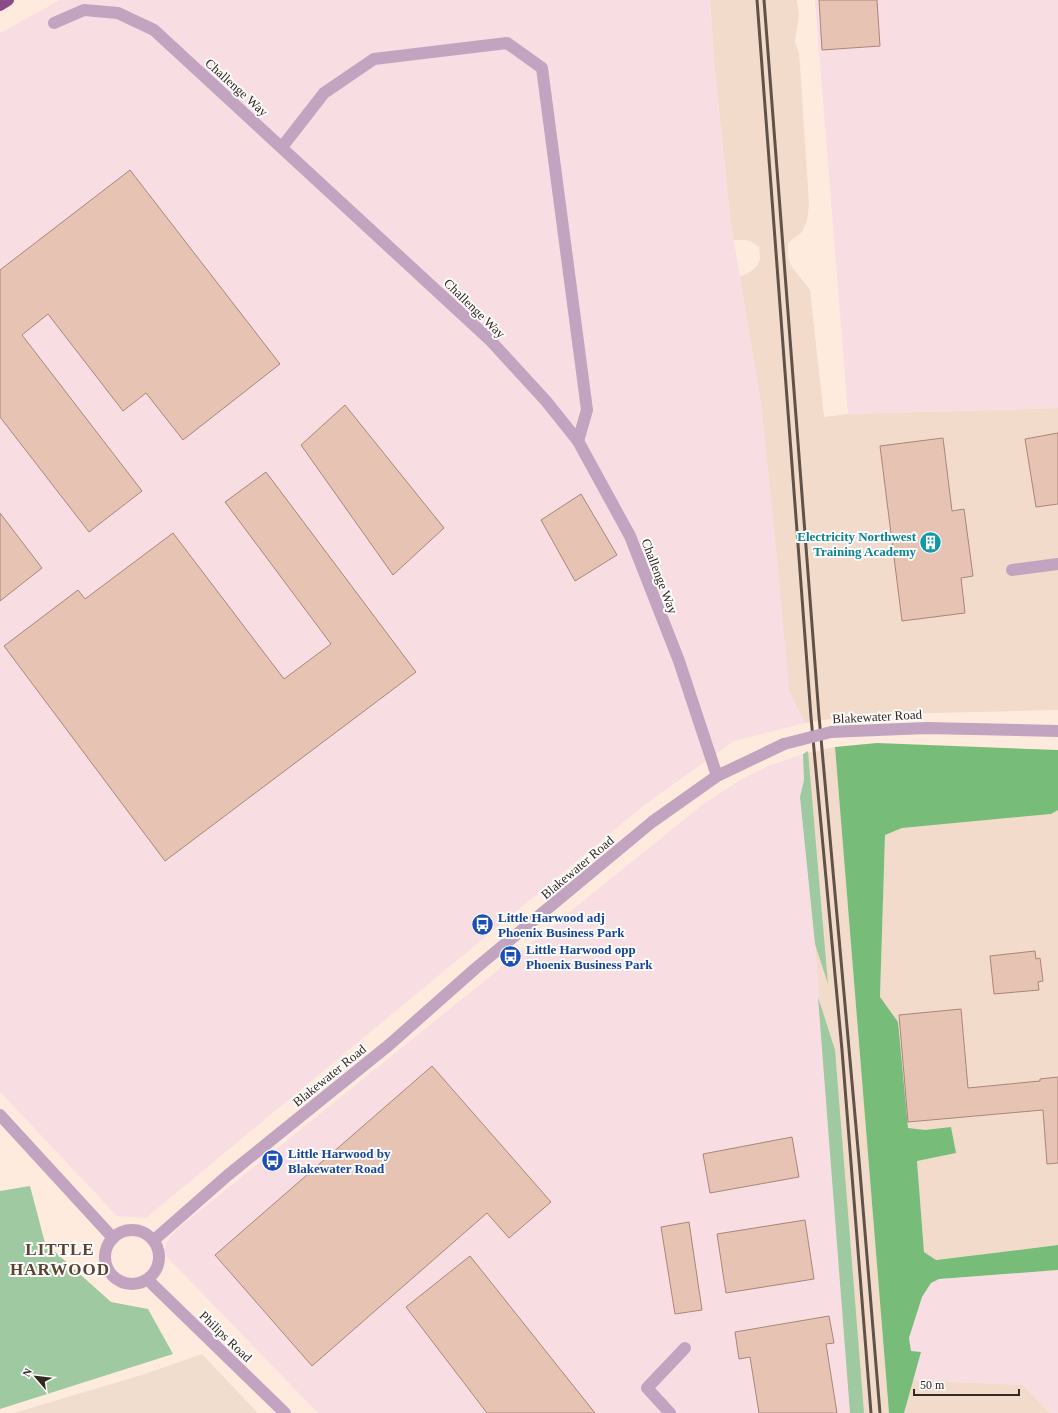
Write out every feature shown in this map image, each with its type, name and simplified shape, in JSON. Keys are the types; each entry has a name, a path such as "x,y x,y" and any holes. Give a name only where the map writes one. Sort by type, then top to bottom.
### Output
{"highway":[{"path":"0,5 8,0"}],"street":[{"name":"Challenge Way","path":"54,23 84,10 118,13 154,30 490,340 546,401 578,441 630,536 679,661 717,776"},
{"path":"282,147 324,93 374,60 507,43 542,68 587,410 578,441"},
{"path":"1012,570 1058,564"},
{"name":"Blakewater Road","path":"154,1240 228,1176 389,1045 476,968 652,822 717,776 784,744 831,732 927,728 1058,731"},
{"path":"0,1116 113,1238"},
{"path":"133,1230 142,1231 154,1240 159,1250 160,1260 157,1269 148,1280 139,1284 125,1283 116,1279 110,1272 107,1267 105,1257 106,1248 113,1238 121,1232 133,1230"},
{"name":"Philips Road","path":"148,1280 285,1413"},
{"path":"670,1413 647,1388 686,1348"}],"shaded area":[{"path":"60,0 710,0 714,62 730,217 761,403 789,691 805,723 734,741 642,807 146,1218 117,1216 0,1092 0,33"},
{"path":"710,0 797,0 799,15 795,42 799,53 809,204 807,221 802,232 788,243 788,258 792,267 810,290 824,417 848,414 1058,408 1058,710 856,715 805,723 789,691 761,403 739,277 750,272 757,266 760,259 759,247 750,241 733,240 714,62"},
{"path":"815,0 1058,0 1058,408 848,414"},
{"path":"835,747 889,1413 850,1413 815,944 800,797 804,780 803,754"},
{"path":"803,754 804,780 800,797 815,944 850,1413 318,1413 165,1255 165,1247 170,1237 176,1230 702,805 740,780 768,766"},
{"path":"1058,810 1058,1245 935,1260 924,1252 917,1161 955,1153 954,1141 909,1145 880,997 885,835 902,828 1051,814"},
{"path":"1058,1270 1058,1413 1050,1413 1023,1385 913,1380 921,1352 911,1351 909,1339 922,1297 931,1283 939,1279"},
{"path":"202,1354 258,1413 14,1413 145,1374"},
{"path":"913,1380 1023,1385 1050,1413 904,1413"}],"green space":[{"path":"877,743 1058,750 1058,810 1051,814 902,828 885,835 880,997 898,1022 908,1128 925,1130 951,1127 956,1153 917,1161 924,1252 936,1260 1058,1245 1058,1270 939,1279 931,1283 922,1297 909,1338 911,1351 921,1352 904,1413 889,1413 835,747"},
{"path":"808,751 828,984 815,944 800,797 804,780 803,754"},
{"path":"818,997 835,1050 864,1413 850,1413"},
{"path":"30,1186 45,1243 111,1302 148,1309 173,1354 0,1409 0,1191"}],"building":[{"path":"819,0 877,0 880,46 822,50"},
{"path":"130,170 280,364 183,440 146,393 123,411 48,314 22,335 142,491 89,532 0,417 0,270"},
{"path":"345,405 444,528 393,575 301,445"},
{"path":"1058,433 1058,504 1036,507 1025,439"},
{"name":"Electricity Northwest Training Academy","path":"943,438 952,511 964,509 973,576 961,578 965,613 902,621 880,446"},
{"path":"266,472 416,672 165,861 4,646 78,590 85,599 173,533 284,679 331,644 225,502"},
{"path":"581,494 617,555 575,581 541,520"},
{"path":"0,513 42,568 0,601"},
{"path":"1035,951 1036,959 1040,958 1043,981 1038,982 1039,990 994,994 990,956"},
{"path":"961,1009 968,1088 1040,1081 1040,1079 1058,1077 1058,1163 1047,1164 1043,1110 908,1122 899,1015"},
{"path":"432,1066 551,1202 509,1238 487,1213 312,1366 215,1255"},
{"path":"792,1137 799,1177 710,1193 703,1154"},
{"path":"805,1220 814,1279 726,1293 717,1234"},
{"path":"689,1222 702,1310 675,1314 661,1227"},
{"path":"470,1256 595,1413 487,1413 406,1307"},
{"path":"829,1316 834,1343 826,1344 837,1413 759,1413 750,1357 739,1359 735,1332"}],"railway":[{"path":"757,0 811,717 842,1050 871,1413"},
{"path":"764,0 819,716 880,1413"}],"place":[{"name":"Electricity Northwest Training Academy","path":"931,543"},
{"name":"Little Harwood adj Phoenix Business Park","path":"483,924"},
{"name":"Little Harwood opp Phoenix Business Park","path":"511,956"},
{"name":"Little Harwood by Blakewater Road","path":"272,1160"}],"district":[{"name":"LITTLE HARWOOD","path":"60,1259"}]}
